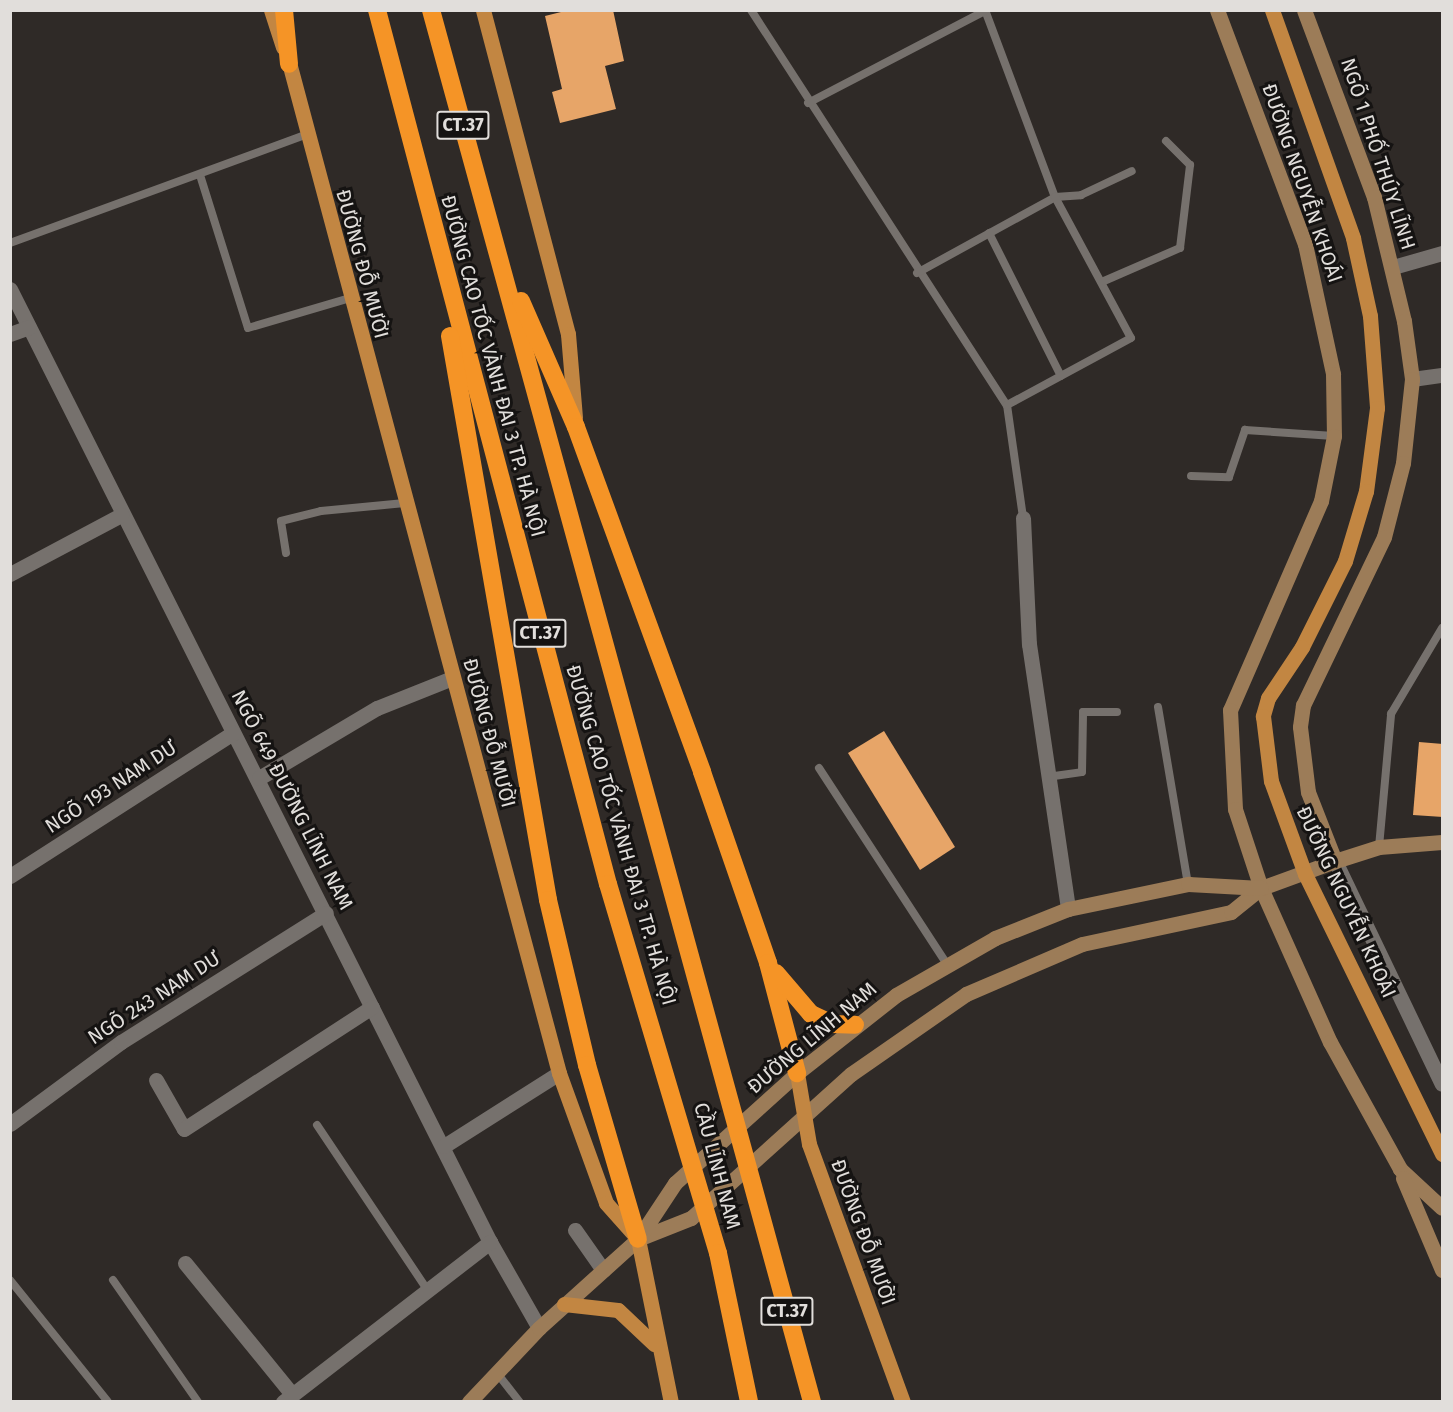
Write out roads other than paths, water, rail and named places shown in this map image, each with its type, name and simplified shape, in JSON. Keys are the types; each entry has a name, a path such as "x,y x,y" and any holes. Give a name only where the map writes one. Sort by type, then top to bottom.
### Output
{"highway":[{"path":"284,10 289,64"},
{"name":"CT.37","path":"377,10 419,172"},
{"name":"CT.37","path":"431,10 495,240"},
{"path":"419,172 502,615 548,900 587,1065 638,1239"},
{"name":"ĐƯỜNG CAO TỐC VÀNH ĐAI 3 TP. HÀ NỘI","path":"419,172 608,884 674,1091"},
{"path":"495,240 576,427 768,963 797,1073"},
{"name":"ĐƯỜNG CAO TỐC VÀNH ĐAI 3 TP. HÀ NỘI","path":"495,240 721,1069"},
{"path":"768,963 811,1014 832,1024 855,1025"},
{"name":"CẦU LĨNH NAM","path":"721,1069 812,1401"},
{"name":"CẦU LĨNH NAM","path":"674,1091 718,1253 749,1401"}],"main road":[{"path":"270,10 289,64"},
{"path":"279,10 289,64"},
{"path":"483,10 568,334 576,427"},
{"name":"ĐƯỜNG NGUYỄN KHOÁI","path":"1272,10 1322,139 1353,238 1375,353 1373,448 1356,526 1331,593 1268,698 1263,716 1271,781 1305,873 1443,1154"},
{"name":"ĐƯỜNG ĐỖ MƯỜI","path":"289,64 305,135 559,1073 606,1203 638,1239"},
{"name":"ĐƯỜNG ĐỖ MƯỜI","path":"797,1073 802,1114 809,1144 903,1401"},
{"path":"638,1239 658,1353 671,1401"},
{"path":"564,1304 618,1310 648,1333 658,1353"}],"street":[{"name":"ĐƯỜNG NGUYỄN KHOÁI","path":"1217,10 1305,244 1333,374 1334,436 1317,512 1230,710 1235,809 1261,888 1330,1042 1400,1169"},
{"name":"NGÕ 1 PHỐ THÚY LĨNH","path":"1304,10 1351,130 1393,267 1412,379 1403,463 1384,537 1303,705 1300,727 1308,792 1335,861"},
{"path":"1393,267 1443,253"},
{"name":"NGÕ 649 ĐƯỜNG LĨNH NAM","path":"10,289 121,515 233,733 259,778 490,1242 539,1328"},
{"path":"10,334 29,327"},
{"path":"1412,379 1443,375"},
{"path":"10,574 121,515"},
{"path":"1023,518 1029,644 1068,909"},
{"path":"259,778 377,708 452,678"},
{"name":"NGÕ 193 NAM DƯ","path":"10,876 233,733"},
{"name":"ĐƯỜNG LĨNH NAM","path":"638,1239 691,1218 802,1114 914,1027 1017,969 1082,944 1231,912 1261,888 1379,847 1443,842"},
{"path":"1335,861 1443,1084"},
{"name":"ĐƯỜNG LĨNH NAM","path":"469,1401 564,1304 638,1239 675,1183 797,1073 855,1025 947,964 1068,909 1188,884 1261,888"},
{"name":"NGÕ 243 NAM DƯ","path":"10,1124 121,1042 326,913"},
{"path":"156,1080 184,1129 372,1007"},
{"path":"444,1146 559,1073"},
{"path":"1400,1169 1443,1208"},
{"path":"1400,1169 1443,1270"},
{"path":"575,1230 603,1270"},
{"path":"185,1263 291,1399 490,1242"}],"lane":[{"path":"751,10 917,273 1007,405 1023,518"},
{"path":"808,103 985,11 1055,197 1104,281 1131,338 1007,405"},
{"path":"10,243 305,135"},
{"path":"1104,281 1180,248 1190,165 1166,141"},
{"path":"917,273 1055,197 1081,195 1132,171"},
{"path":"200,175 248,328 350,298"},
{"path":"989,233 1061,376"},
{"path":"1191,476 1229,477 1245,430 1334,436"},
{"path":"286,554 281,521 321,511 405,503"},
{"path":"1379,847 1390,714 1443,628"},
{"path":"1158,707 1188,884"},
{"path":"1047,777 1082,772 1083,712 1117,712"},
{"path":"819,768 947,964"},
{"path":"316,1125 428,1291"},
{"path":"10,1280 108,1401"},
{"path":"113,1280 198,1401"},
{"path":"497,1373 520,1401"}]}
